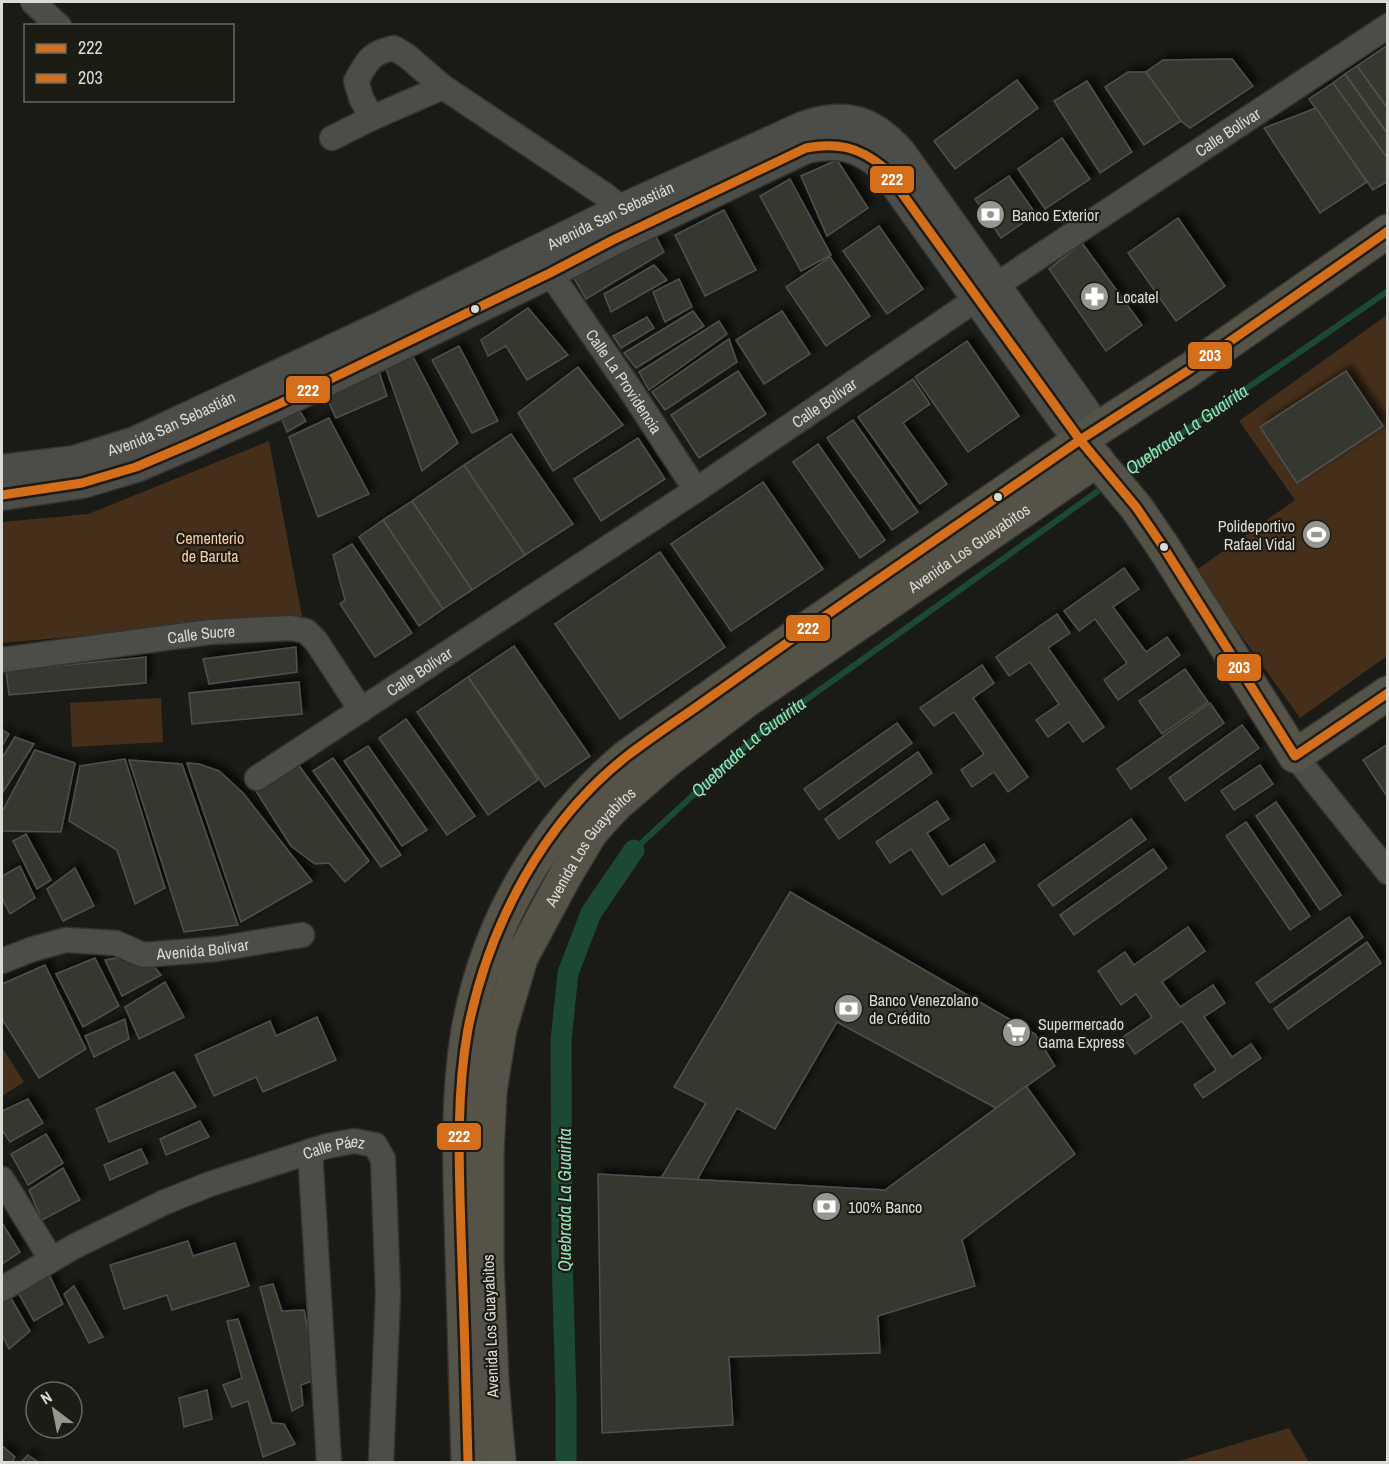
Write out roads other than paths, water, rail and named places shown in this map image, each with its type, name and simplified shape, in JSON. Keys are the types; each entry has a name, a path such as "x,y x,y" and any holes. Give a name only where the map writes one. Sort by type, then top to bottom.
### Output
{"main road":[{"name":"Avenida Los Guayabitos","path":"498,1462 487,1263 487,1155 490,1091 500,1029 521,958 565,876 591,834 617,804 668,760 746,701 1101,458 1189,370 1388,231"},
{"name":"Avenida Los Guayabitos","path":"468,1462 459,1195 467,1042 478,984 495,936 515,894 537,858 564,818 604,776 626,757 773,652 1101,458"},
{"path":"1101,458 1164,548 1295,756 1388,693"}],"street":[{"path":"33,2 57,24"},
{"name":"Calle Bolívar","path":"257,778 696,490 986,293 1388,26"},
{"path":"372,118 361,98 356,81 376,52 394,48 407,56 443,87 586,182 627,220"},
{"path":"332,138 443,87"},
{"name":"Avenida San Sebastián","path":"2,470 74,461 135,442 421,321 627,220 806,148 826,144 856,148 871,156 892,160 1101,458"},
{"name":"Calle La Providencia","path":"545,261 696,490"},
{"name":"Avenida San Sebastián","path":"2,495 82,483 136,467 281,403 421,321"},
{"name":"Calle Sucre","path":"2,660 210,632 291,628 306,631 316,641 361,710"},
{"path":"1295,756 1388,872"},
{"name":"Avenida Bolívar","path":"2,961 66,940 116,943 143,955 217,949 303,935"},
{"name":"Calle Páez","path":"2,1289 51,1259 165,1202 210,1184 327,1146 354,1141 375,1145 384,1159 388,1294 381,1462"},
{"path":"310,1151 329,1462"},
{"path":"2,1179 51,1259"}],"waterway":[{"name":"Quebrada La Guairita","path":"1121,475 1388,291"},
{"name":"Quebrada La Guairita","path":"634,850 761,732 1105,486"},
{"name":"Quebrada La Guairita","path":"566,1462 561,1041 568,973 591,913 634,850"}],"place":[{"name":"Banco Exterior","path":"991,215"},
{"name":"Locatel","path":"1095,297"},
{"name":"Polideportivo Rafael Vidal","path":"1316,535"},
{"name":"Banco Venezolano de Crédito","path":"848,1009"},
{"name":"Supermercado Gama Express","path":"1017,1033"},
{"name":"100% Banco","path":"827,1207"}],"park label":[{"name":"Cementerio de Baruta","path":"210,547"}]}
